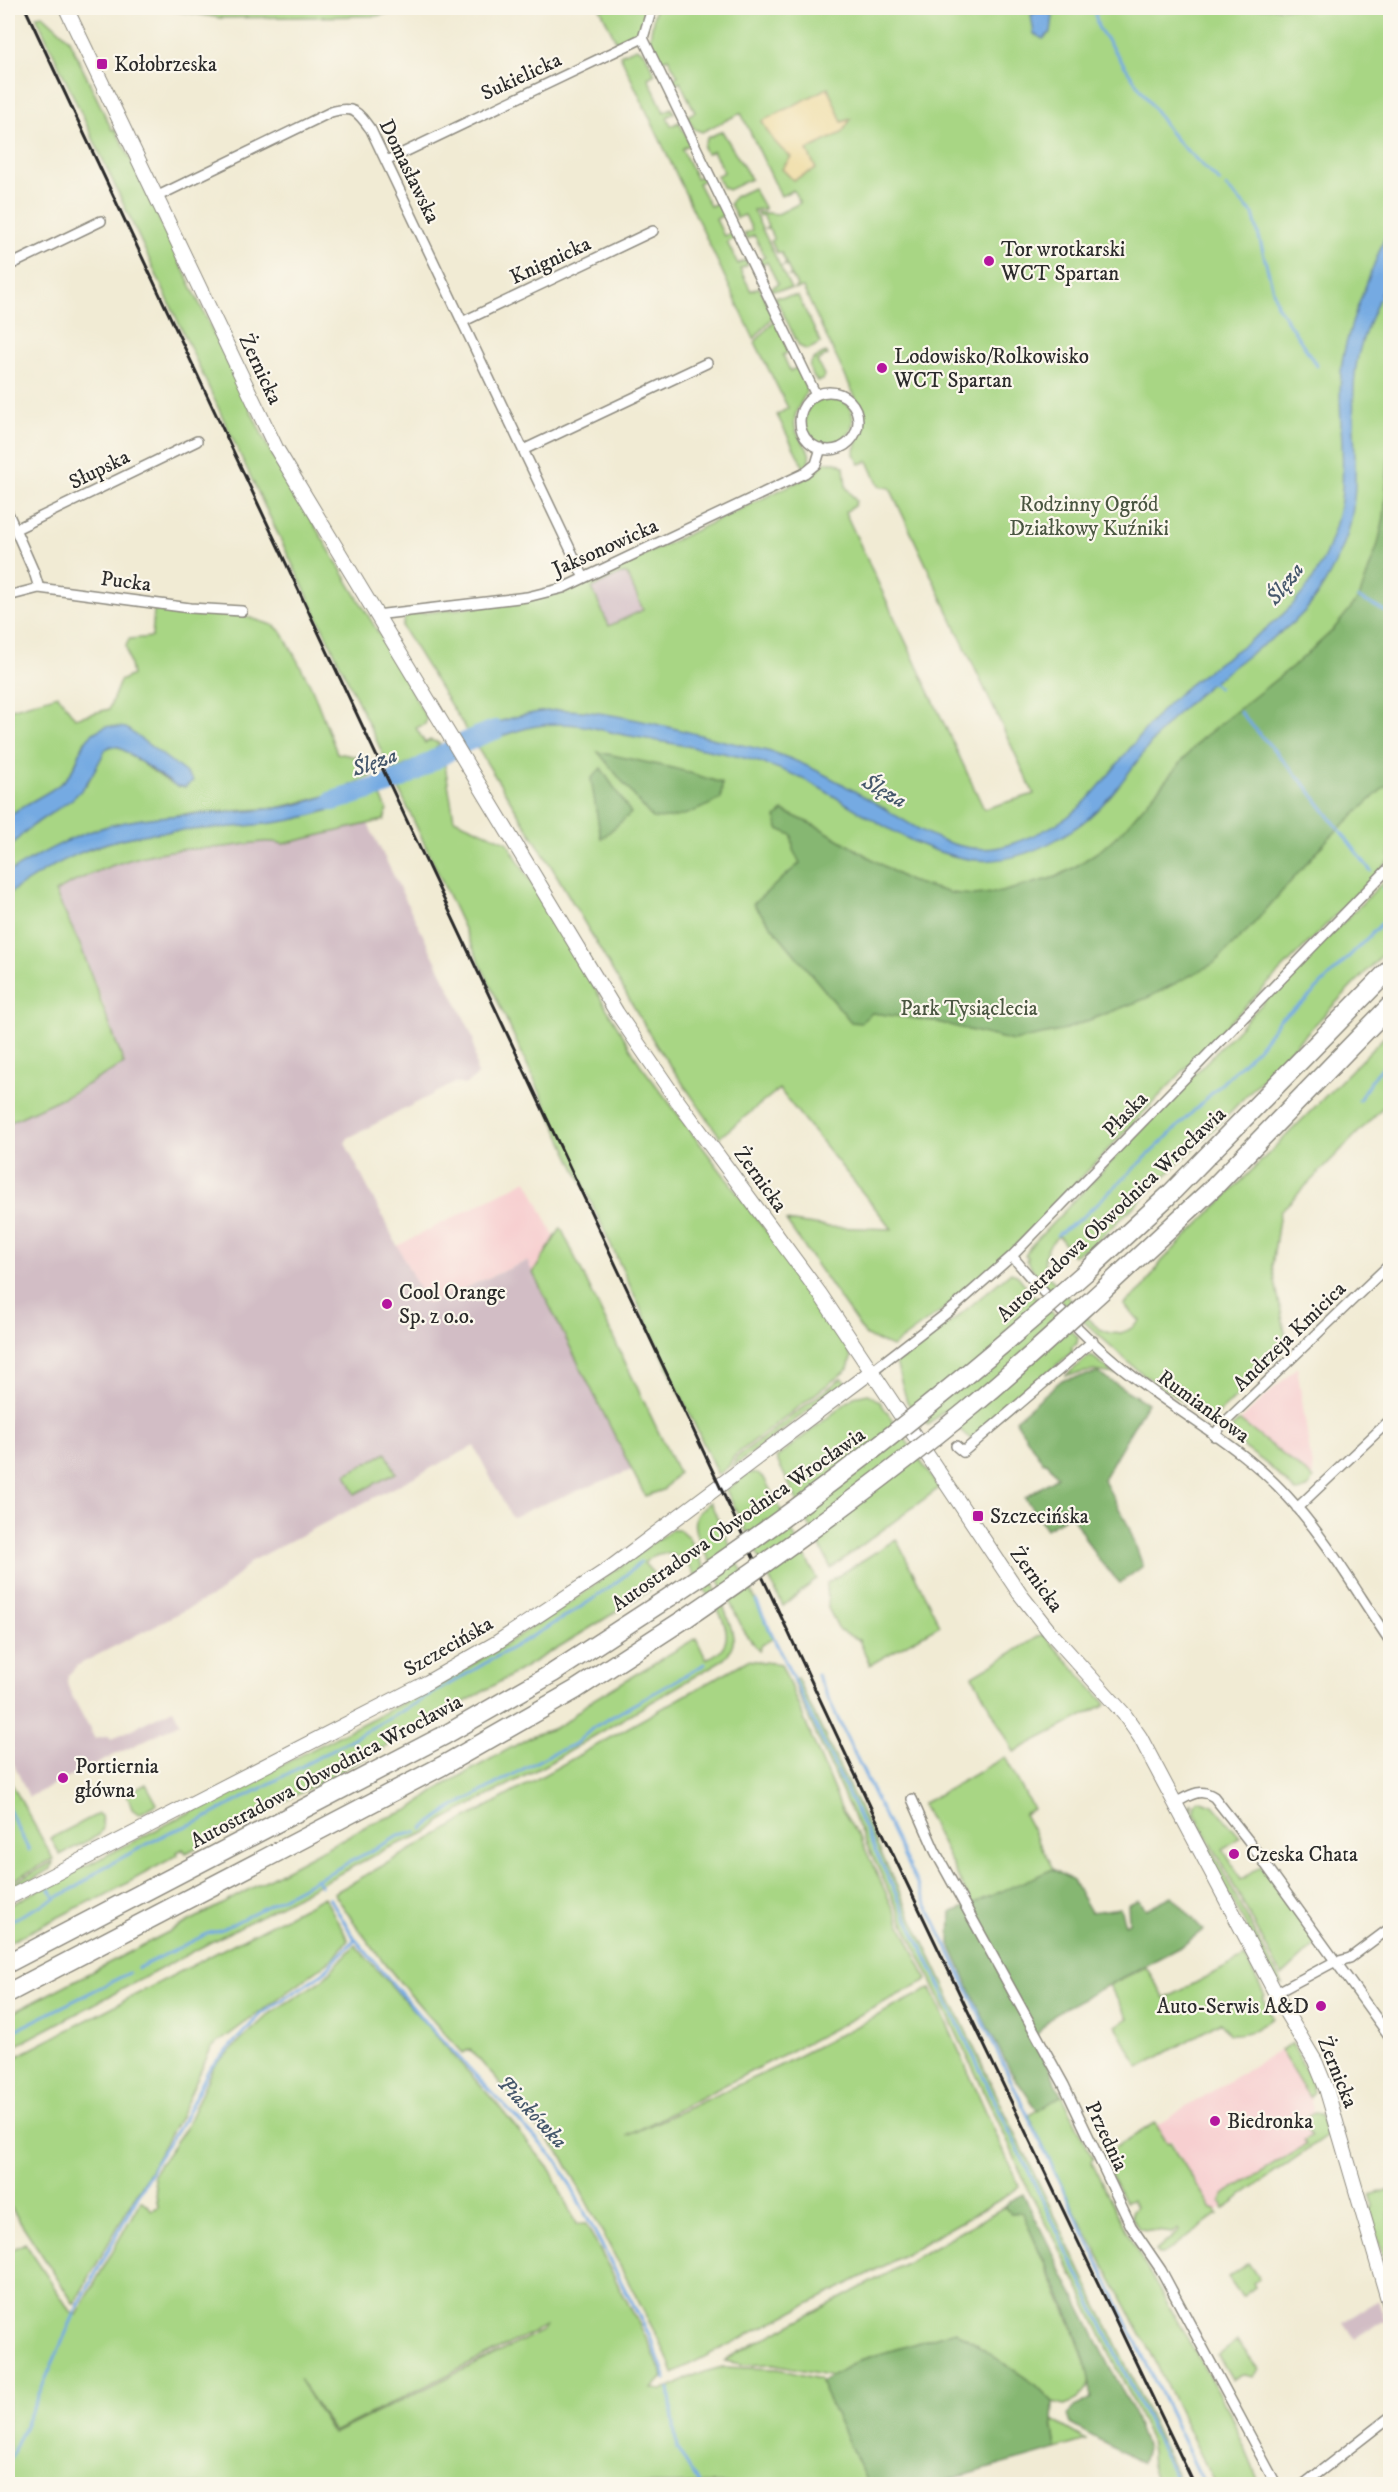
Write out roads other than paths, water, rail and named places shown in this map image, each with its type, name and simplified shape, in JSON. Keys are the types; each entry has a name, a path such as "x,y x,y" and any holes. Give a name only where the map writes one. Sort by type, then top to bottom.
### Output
{"highway":[{"name":"Autostradowa Obwodnica Wrocławia","path":"8,1963 445,1735 553,1673 786,1517 899,1432 1006,1343 1087,1271 1168,1196 1390,969"},
{"path":"8,1993 442,1766 575,1690 686,1618 813,1529 924,1444 1019,1366 1104,1289 1214,1187 1390,1006"}],"street":[{"name":"Żernicka","path":"66,8 276,448 646,1057 820,1294 1020,1594 1049,1631 1135,1729 1276,1994 1315,2061 1326,2088 1390,2306"},
{"path":"650,8 648,26 643,38 816,395"},
{"name":"Sukielicka","path":"386,161 643,38"},
{"name":"Domasławska","path":"156,197 343,108 353,109 362,116 386,161 584,578"},
{"path":"8,266 101,221"},
{"name":"Knignicka","path":"462,321 653,231"},
{"path":"523,450 707,363"},
{"path":"824,392 842,395 849,400 857,415 858,424 851,439 838,448 821,448 806,437 801,418 808,401 816,395 824,392"},
{"name":"Słupska","path":"16,530 197,441"},
{"name":"Jaksonowicka","path":"376,615 527,597 562,588 805,473 816,464 821,448"},
{"path":"8,513 39,588"},
{"name":"Pucka","path":"8,596 39,588 190,608 242,611"},
{"name":"Płaska","path":"872,1371 952,1309 1012,1256 1390,867"},
{"name":"Rumiankowa","path":"1012,1256 1061,1311 1093,1341 1134,1377 1269,1480 1297,1508 1318,1534 1390,1641"},
{"name":"Andrzeja Kmicica","path":"1214,1436 1221,1426 1390,1264"},
{"path":"959,1449 1093,1341"},
{"name":"Szczecińska","path":"8,1898 428,1682 496,1643 610,1569 872,1371"},
{"path":"1297,1508 1390,1420"},
{"path":"1175,1803 1200,1792 1214,1797 1390,2037"},
{"name":"Przednia","path":"912,1799 935,1851 1064,2085 1131,2226 1161,2270 1276,2484"},
{"path":"1276,1994 1336,1962 1350,1958 1390,1928"},
{"path":"1304,2484 1390,2417"}],"water":[{"path":"1043,8 1053,16 1051,32 1043,39 1034,34 1031,15"},
{"path":"1390,223 1392,249 1387,277 1362,340 1356,367 1353,504 1342,549 1329,576 1299,617 1190,702 1160,732 1101,806 1062,837 1014,857 976,860 953,856 909,839 805,780 759,762 711,750 570,724 527,728 484,742 482,745 475,744 468,732 536,712 576,710 593,712 630,718 786,757 830,777 928,834 961,846 979,849 996,848 1022,840 1056,824 1079,808 1172,700 1292,606 1308,586 1321,564 1333,533 1341,500 1343,464 1340,393 1343,357 1358,306"},
{"path":"107,726 126,728 185,772 193,781 185,787 176,786 119,747 111,746 106,749 78,794 29,828 8,851 8,817 63,781 74,767 86,741 97,730"},
{"path":"355,784 361,800 305,817 265,824 160,833 103,844 60,862 8,894 8,874 11,871 64,842 98,829 142,819 286,807 317,799"}],"waterway":[{"path":"1094,8 1098,27 1170,132 1220,182"},
{"path":"1226,187 1253,214 1277,305 1317,366"},
{"path":"1375,296 1385,299"},
{"path":"1359,598 1390,614"},
{"path":"1211,681 1218,688"},
{"path":"1240,712 1306,786 1371,871"},
{"name":"Ślęza","path":"333,801 399,779 461,744 495,730"},
{"path":"8,865 12,874"},
{"path":"1383,888 1390,898"},
{"path":"1057,1235 1084,1216 1161,1143 1258,1048 1280,1019 1305,1001 1390,915"},
{"path":"1359,1100 1373,1078 1390,1059"},
{"path":"8,1922 77,1887 101,1869 170,1832 198,1822 417,1702 568,1615 624,1577 641,1562"},
{"path":"756,1601 1178,2484"},
{"path":"423,1829 450,1809 549,1755 575,1744 594,1727 705,1664"},
{"path":"817,1675 1204,2484"},
{"name":"Piaskówka","path":"8,1808 29,1850"},
{"name":"Piaskówka","path":"138,1968 207,1934 225,1928 399,1836 417,1832"},
{"name":"Piaskówka","path":"316,1879 321,1886"},
{"name":"Piaskówka","path":"50,1889 55,1899"},
{"name":"Piaskówka","path":"329,1898 355,1939 425,2022 558,2162 650,2337 666,2379"},
{"path":"8,2464 77,2308 157,2160 183,2121 209,2069 261,2014 323,1973 355,1939"},
{"path":"8,2034 129,1973"},
{"name":"Piaskówka","path":"669,2389 677,2448 699,2484"}],"railway":[{"path":"25,8 878,1823 1194,2484"}],"place":[{"name":"Kołobrzeska","path":"102,64"},
{"name":"Tor wrotkarski WCT Spartan","path":"989,261"},
{"name":"Lodowisko/Rolkowisko WCT Spartan","path":"882,368"},
{"name":"Cool Orange Sp. z o.o.","path":"387,1304"},
{"name":"Szczecińska","path":"978,1516"},
{"name":"Portiernia główna","path":"63,1778"},
{"name":"Czeska Chata","path":"1234,1854"},
{"name":"Auto-Serwis A&D","path":"1321,2006"},
{"name":"Biedronka","path":"1215,2121"}],"park label":[{"name":"Rodzinny Ogród Działkowy Kuźniki","path":"1089,516"},
{"name":"Park Tysiąclecia","path":"969,1008"}]}
